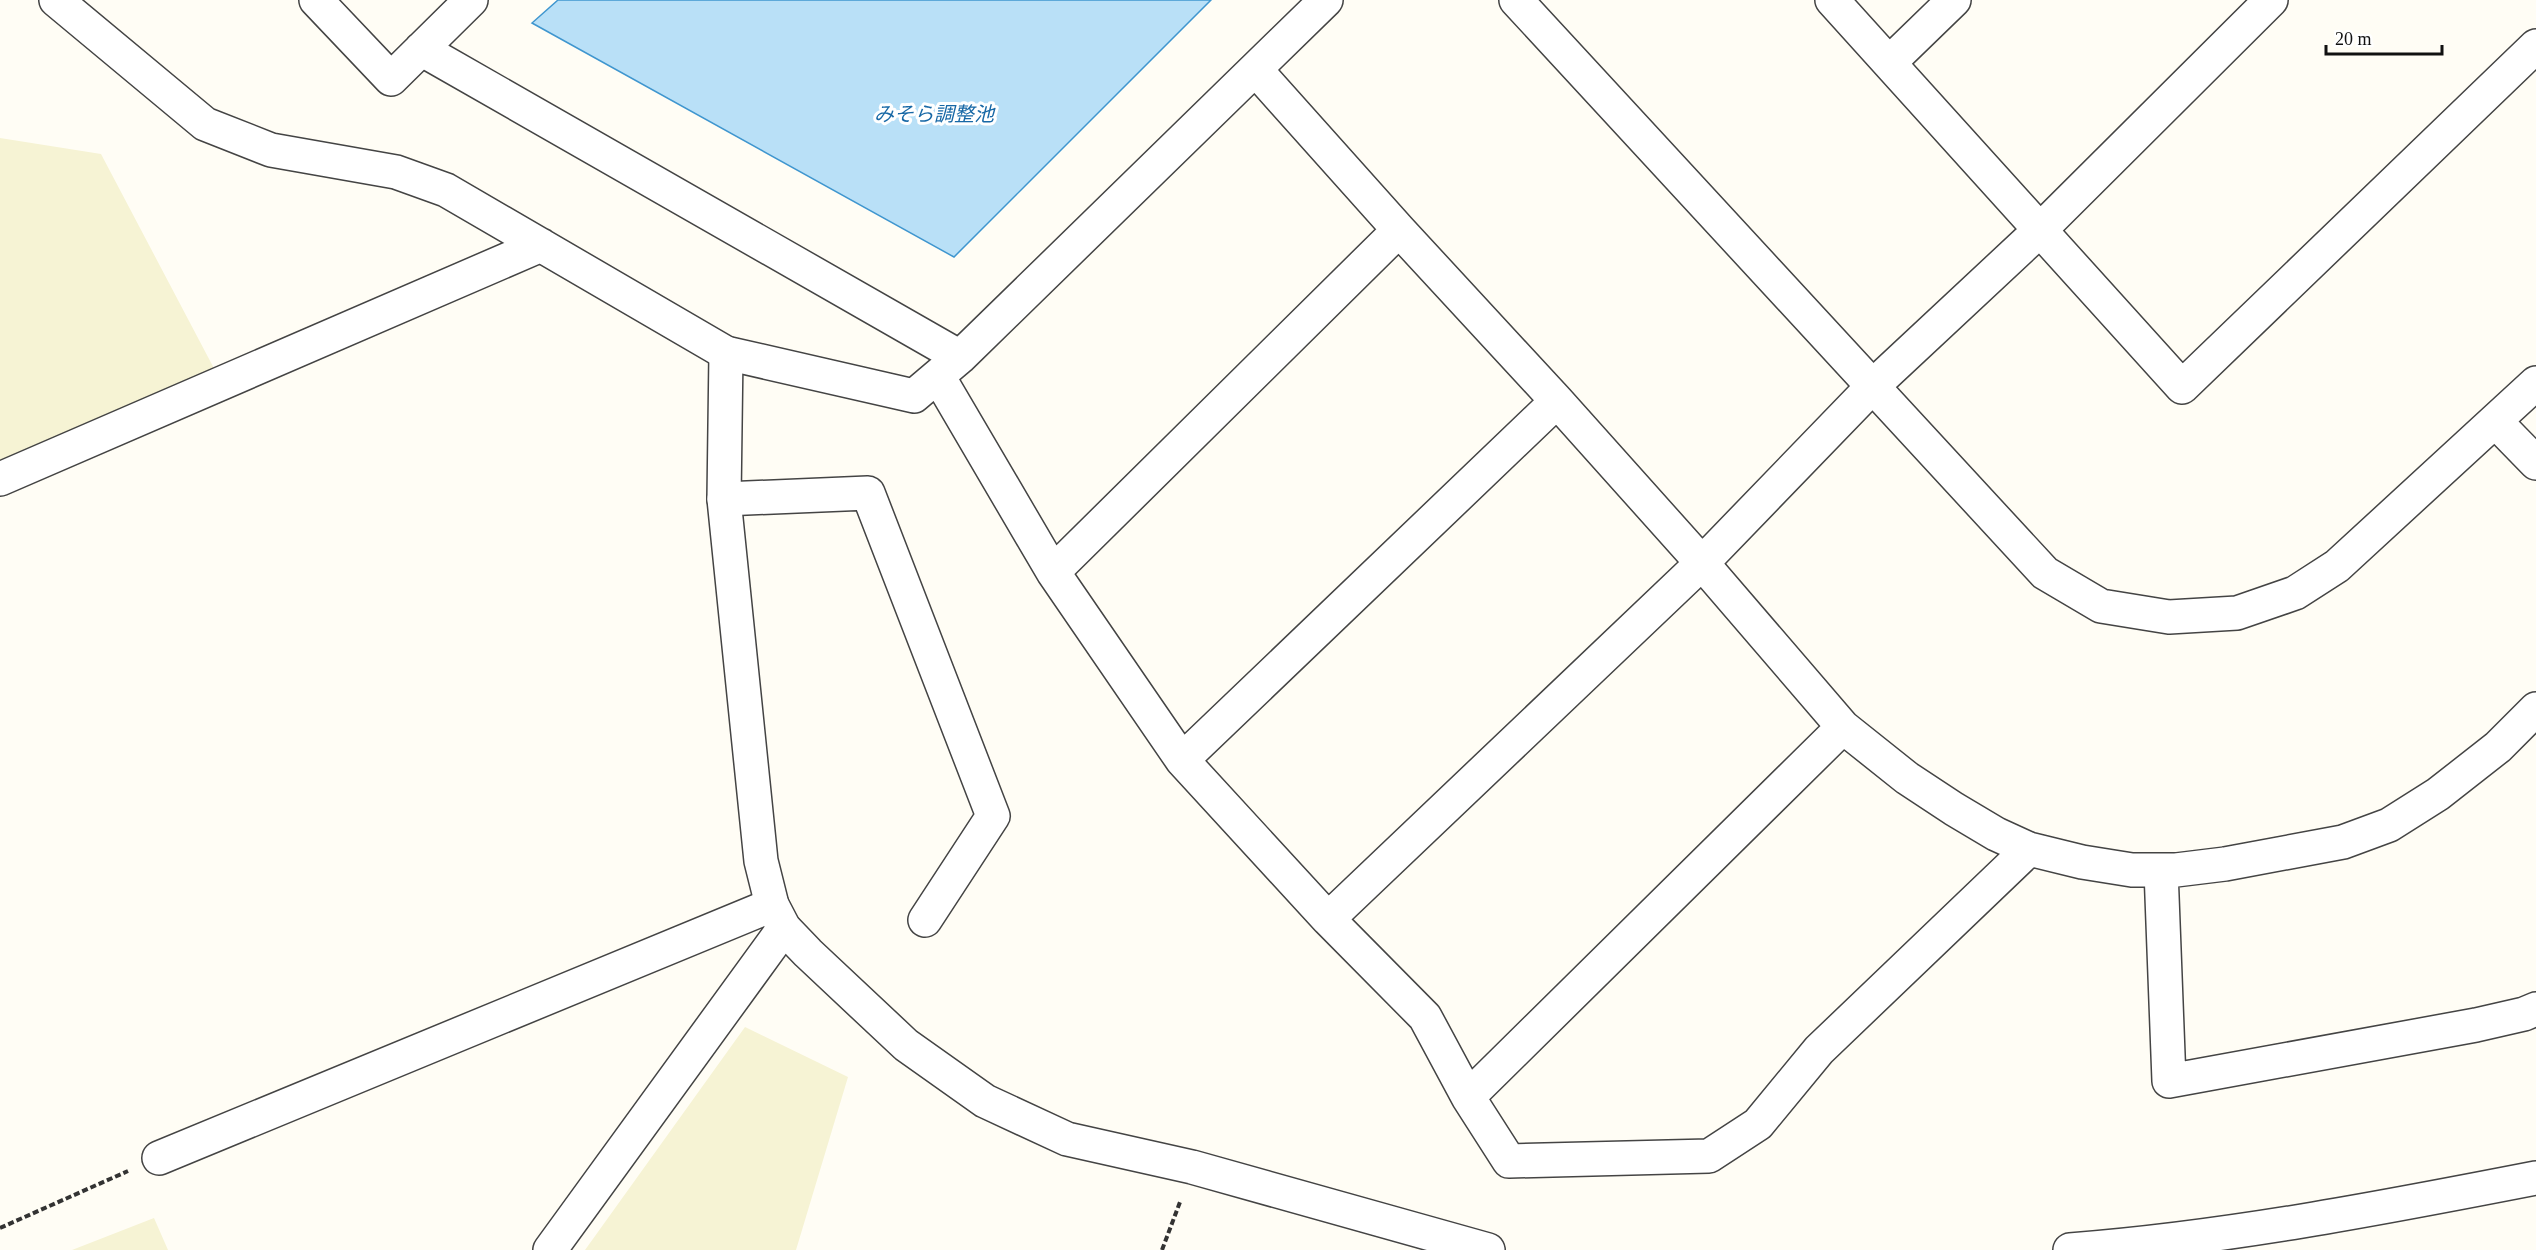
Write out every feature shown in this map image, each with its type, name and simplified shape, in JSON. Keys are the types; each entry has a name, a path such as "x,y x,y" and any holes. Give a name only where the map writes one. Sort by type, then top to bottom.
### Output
{"street":[{"path":"56,0 205,124 271,150 396,172 446,190 726,353 914,396 949,366 1326,0"},
{"path":"316,0 391,79 471,0"},
{"path":"1516,0 1874,385 2045,573 2101,606 2169,617 2237,613 2295,593 2337,566 2536,383"},
{"path":"1832,0 2182,387 2536,46"},
{"path":"1889,63 1954,0"},
{"path":"1328,919 1702,563 1874,385 2040,230 2271,0"},
{"path":"421,49 949,366 1053,572 1182,760 1328,919 1425,1017 1468,1097 1509,1161 1709,1156 1758,1124 1819,1050 2029,849"},
{"path":"1256,70 1702,563 1843,726 1907,778 1954,809 2029,849 2112,867 2161,870 2225,864 2343,842 2389,825 2438,794 2498,747 2536,709"},
{"path":"1053,572 1399,230"},
{"path":"0,479 541,245"},
{"path":"726,353 724,499 761,861 778,916 808,953 906,1045 985,1101 1067,1139 1192,1167 1488,1250"},
{"path":"1182,760 1557,401"},
{"path":"2496,422 2536,463"},
{"path":"724,499 868,493 993,816 925,920"},
{"path":"1468,1097 1843,726"},
{"path":"2161,870 2169,1081 2476,1025 2536,1009"},
{"path":"159,1158 778,916"},
{"path":"550,1250 778,916"},
{"path":"2070,1250 2139,1245 2267,1226 2417,1202 2536,1178"}],"path":[{"path":"0,1228 159,1158"},
{"path":"1162,1250 1192,1167"}],"shaded area":[{"path":"0,138 101,154 218,376 0,460"},
{"path":"745,1027 848,1077 796,1250 585,1250"},
{"path":"154,1218 168,1250 72,1250"}],"water":[{"name":"みそら調整池","path":"558,0 1211,0 954,257 532,23"}]}
